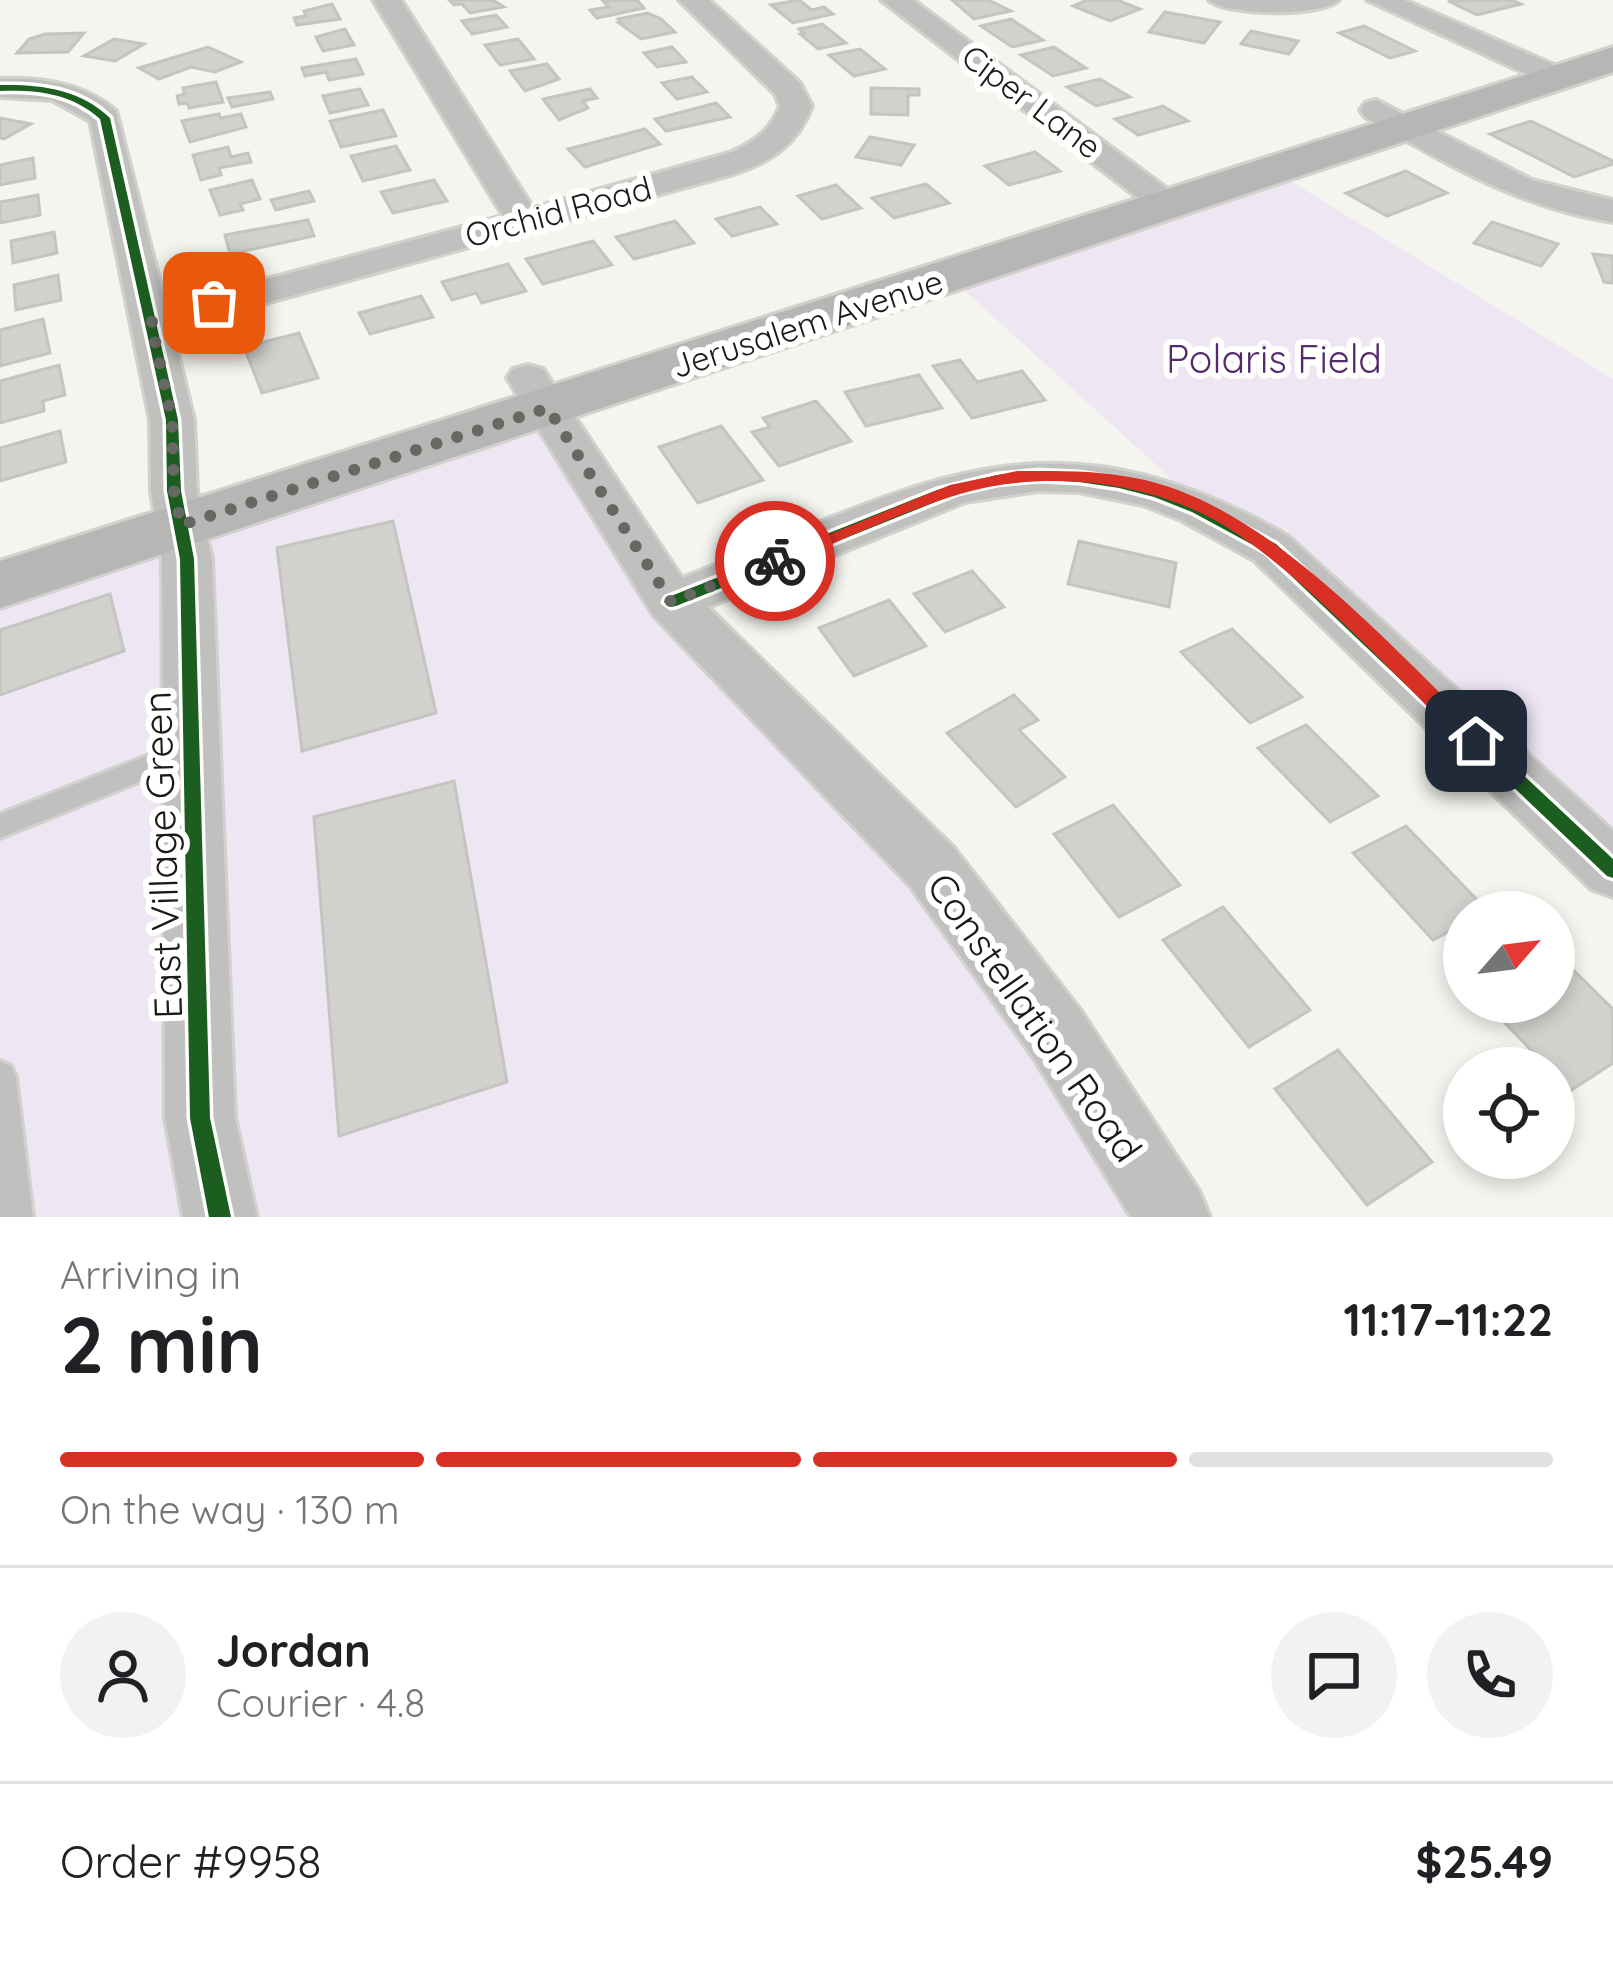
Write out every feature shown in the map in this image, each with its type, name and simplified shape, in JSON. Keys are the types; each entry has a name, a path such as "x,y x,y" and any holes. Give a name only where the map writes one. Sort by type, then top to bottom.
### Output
{"main road":[{"name":"Jerusalem Avenue","path":"0,585 177,508 1542,70 1613,36"},
{"name":"Jerusalem Avenue","path":"1542,70 1613,59"},
{"name":"Jerusalem Avenue","path":"0,545 177,508"}],"street":[{"path":"387,0 524,220"},
{"name":"Orchid Road","path":"151,322 755,155 790,129 796,106 789,90 693,0"},
{"name":"Ciper Lane","path":"895,0 1155,193"},
{"path":"1223,0 1288,4 1325,0"},
{"path":"1381,0 1542,70"},
{"name":"East Village Green","path":"0,88 55,91 92,104 105,118 172,420 177,508 188,560 200,1118 220,1217"},
{"path":"1392,119 1520,188 1569,205 1613,211"},
{"name":"Constellation Road","path":"538,393 671,602 932,867 1057,1034 1172,1217"},
{"path":"671,602 956,489 1017,477 1074,476 1137,484 1227,519 1271,548 1613,870"}],"lane":[{"path":"0,826 191,750"},
{"path":"0,1077 15,1217"}],"green space":[{"name":"Polaris Field","path":"1289,180 1613,379 1613,828 1284,528 1256,538 1203,508 963,289"},
{"path":"535,397 1168,1217 0,1217 0,567"}],"building":[{"path":"449,0 493,0 504,7 470,13"},
{"path":"637,0 644,8 597,18 590,10 609,7 603,1"},
{"path":"799,0 812,10 824,7 833,14 793,23 771,5"},
{"path":"952,0 988,0 1011,11 974,19"},
{"path":"1087,0 1117,0 1140,9 1110,21 1073,6"},
{"path":"1512,0 1521,4 1477,15 1448,1"},
{"path":"332,4 340,19 297,25 294,18 306,16 304,11"},
{"path":"1165,12 1220,22 1204,43 1149,32"},
{"path":"648,13 675,32 641,39 619,23 618,19"},
{"path":"496,15 507,27 472,34 462,21"},
{"path":"1011,19 1043,40 1012,47 981,26"},
{"path":"822,24 846,43 818,49 800,34 804,33 799,29"},
{"path":"1364,26 1415,51 1390,58 1339,33"},
{"path":"345,29 354,45 323,51 316,37"},
{"path":"1251,31 1298,41 1289,54 1241,44"},
{"path":"84,33 68,52 17,53 29,39 45,34"},
{"path":"114,39 144,44 115,61 84,56"},
{"path":"518,39 534,59 500,65 485,45"},
{"path":"208,47 241,62 215,72 191,67 159,79 139,68"},
{"path":"672,47 686,62 657,67 644,53"},
{"path":"1054,47 1086,68 1053,76 1021,55"},
{"path":"860,49 885,69 854,76 829,55"},
{"path":"356,59 363,74 329,80 326,72 305,76 302,68"},
{"path":"547,64 559,79 525,91 510,71"},
{"path":"692,77 707,92 677,99 662,83"},
{"path":"1100,79 1130,97 1096,106 1067,87"},
{"path":"216,82 223,102 189,108 187,103 179,104 177,96 185,94 183,88"},
{"path":"871,88 919,89 919,95 908,95 908,115 871,114"},
{"path":"360,89 368,105 330,113 323,96"},
{"path":"590,89 597,98 583,101 588,108 559,120 543,99"},
{"path":"270,92 273,99 232,107 228,98"},
{"path":"716,103 730,117 666,131 655,119"},
{"path":"1163,106 1188,121 1138,135 1115,119"},
{"path":"383,110 396,136 341,147 330,121"},
{"path":"219,114 221,118 241,114 246,127 190,142 182,121"},
{"path":"0,118 31,124 4,139 0,138"},
{"path":"1531,121 1613,164 1574,177 1490,134"},
{"path":"645,129 660,144 585,167 568,149"},
{"path":"870,137 914,145 901,165 856,157"},
{"path":"396,146 410,170 363,181 351,156"},
{"path":"228,147 231,157 248,153 251,162 219,168 221,175 201,180 193,155"},
{"path":"1035,152 1060,171 1009,185 985,166"},
{"path":"33,158 35,178 0,185 0,165"},
{"path":"1406,171 1447,193 1387,216 1346,193"},
{"path":"252,180 260,199 240,204 243,210 220,215 210,190"},
{"path":"434,180 447,201 393,213 381,192"},
{"path":"926,184 949,203 894,218 872,198"},
{"path":"836,185 861,208 822,219 798,196"},
{"path":"309,191 314,201 276,210 271,200"},
{"path":"38,195 40,215 0,223 0,202"},
{"path":"760,207 777,224 732,236 716,219"},
{"path":"308,220 314,236 230,254 225,235"},
{"path":"675,221 694,243 634,259 616,237"},
{"path":"1492,222 1558,244 1541,266 1474,243"},
{"path":"54,232 57,253 13,263 11,241"},
{"path":"593,241 612,265 543,284 526,259"},
{"path":"1593,254 1613,256 1613,283 1604,282"},
{"path":"508,264 526,291 482,303 476,293 452,300 442,282"},
{"path":"58,275 61,300 16,310 14,285"},
{"path":"421,296 433,317 370,334 359,313"},
{"path":"43,319 50,353 0,366 0,330"},
{"path":"299,333 318,378 262,393 244,347"},
{"path":"960,360 977,382 1022,371 1045,400 972,418 933,366"},
{"path":"59,365 65,395 43,401 44,411 0,423 0,381"},
{"path":"919,375 942,408 866,426 845,392"},
{"path":"816,401 851,441 779,466 752,432 770,427 763,418"},
{"path":"721,426 763,480 698,503 659,447"},
{"path":"60,431 66,462 0,481 0,448"},
{"path":"393,521 436,713 302,751 277,548"},
{"path":"1079,541 1176,563 1169,607 1068,584"},
{"path":"972,571 1004,607 945,632 914,594"},
{"path":"110,594 124,651 0,695 0,630"},
{"path":"889,600 926,646 854,676 819,628"},
{"path":"1232,629 1302,697 1250,723 1181,652"},
{"path":"1014,695 1038,720 1019,730 1065,777 1016,807 947,733"},
{"path":"1306,725 1378,796 1330,822 1258,748"},
{"path":"454,781 507,1082 339,1136 314,817"},
{"path":"1113,805 1180,885 1119,917 1054,834"},
{"path":"1406,826 1469,891 1443,891 1443,935 1433,940 1353,853"},
{"path":"1223,907 1310,1010 1249,1047 1163,940"},
{"path":"1575,972 1613,1009 1613,1063 1575,1088 1575,1047 1528,1047 1505,1023 1575,1023"},
{"path":"1338,1050 1432,1162 1367,1205 1275,1089"}],"cycle path":[{"path":"0,88 56,92 82,101 105,118 172,420 174,491 187,559 200,1118 220,1217"},
{"path":"671,602 955,489 1038,476 1079,477 1159,494 1197,508 1271,548 1613,870"}],"way so far":[{"path":"214,303 151,322 172,420 174,491 181,525 548,408 671,602 775,561"}],"route":[{"path":"775,561 956,489 1017,477 1074,476 1137,484 1227,519 1271,548 1476,741"}]}
